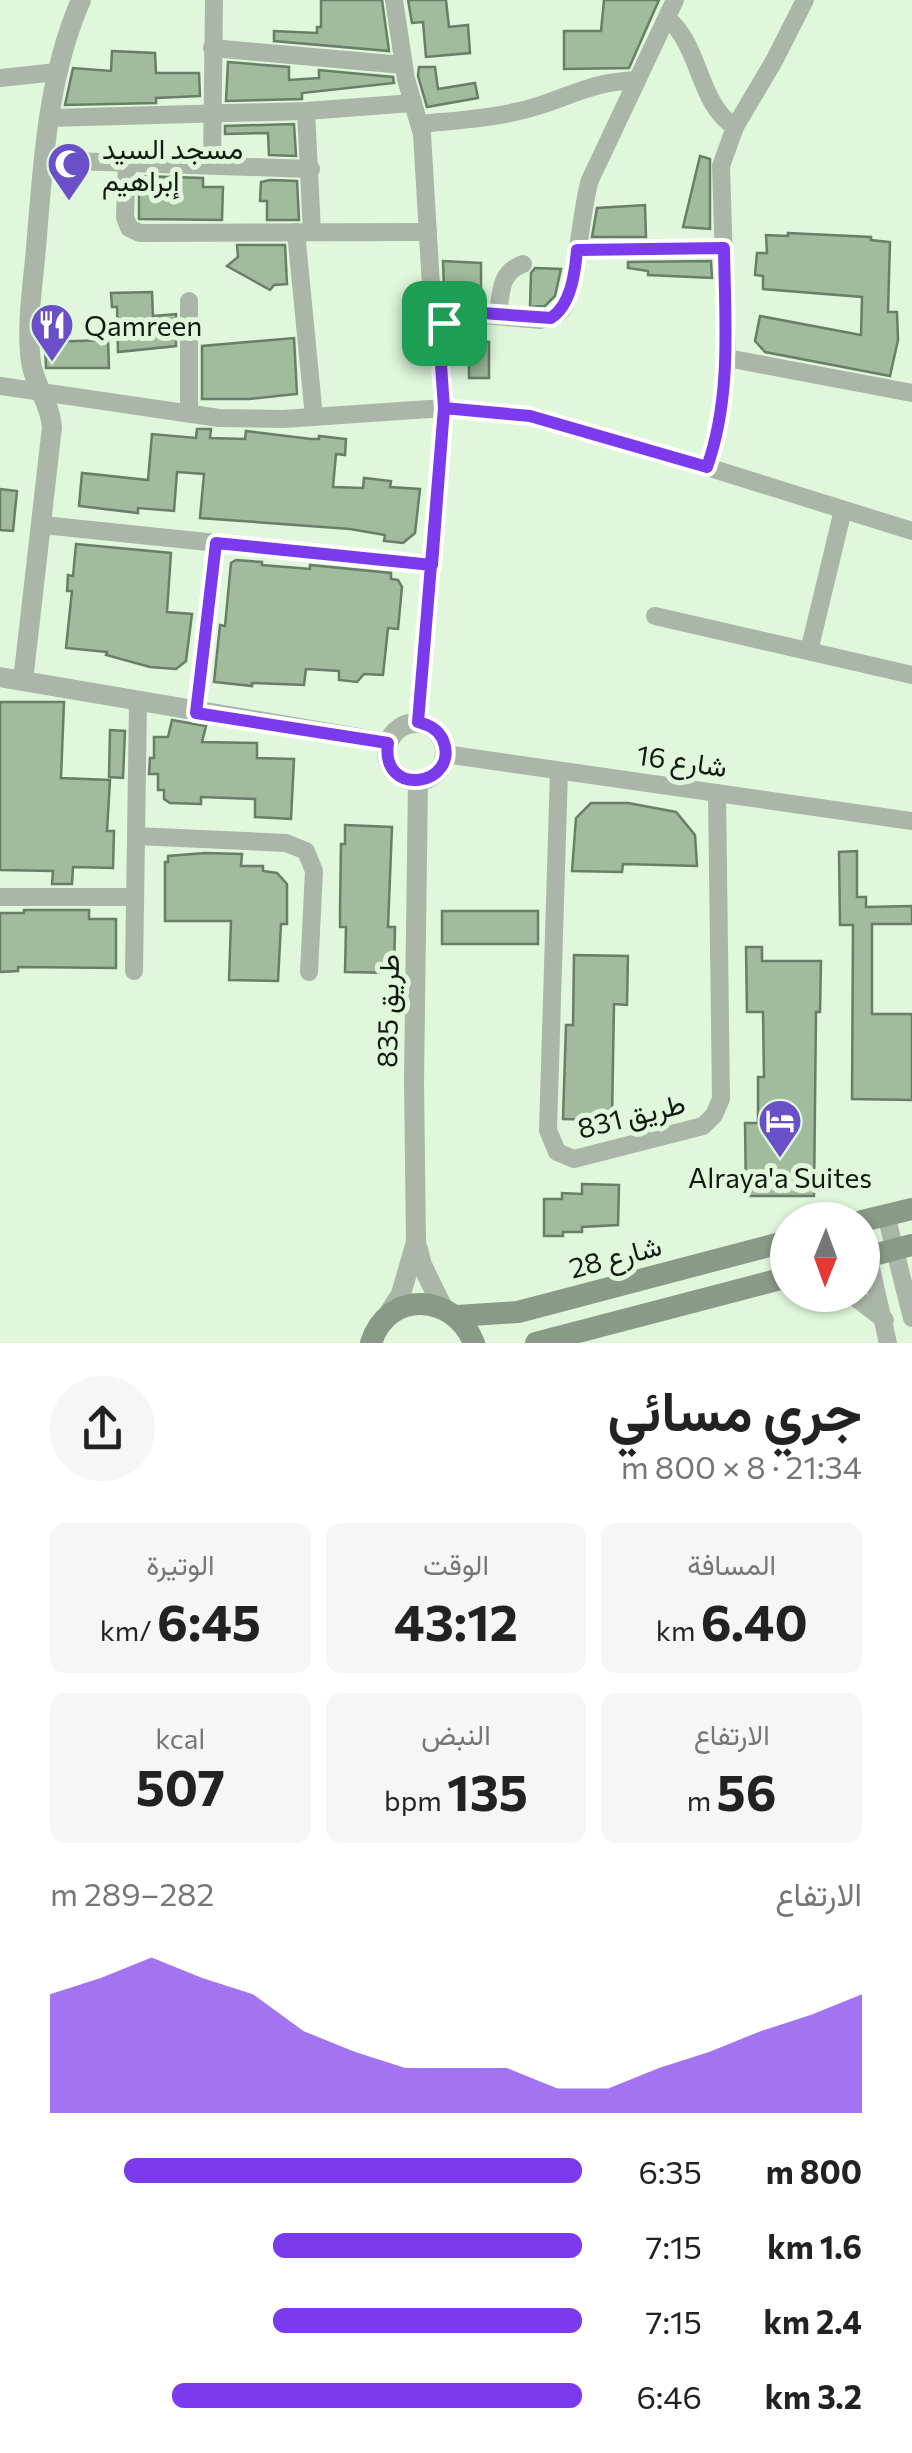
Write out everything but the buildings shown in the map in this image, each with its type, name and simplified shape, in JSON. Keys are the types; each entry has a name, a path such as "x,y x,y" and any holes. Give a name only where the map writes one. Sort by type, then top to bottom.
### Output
{"main road":[{"path":"880,1216 912,1208"},
{"name":"شارع 28","path":"372,1334 404,1306 424,1304 450,1312 518,1312 770,1246"},
{"path":"536,1343 770,1282"},
{"path":"450,1312 467,1328 474,1343"}],"street":[{"path":"23,680 52,427 50,408 31,363 32,282 49,118 57,72 81,0"},
{"path":"212,166 214,0"},
{"path":"394,0 403,65 420,124 433,309 441,329 444,408 418,722"},
{"path":"441,329 461,312 551,318 561,312 567,300 590,180 675,0"},
{"path":"707,467 720,418 727,358 721,166 735,126 774,62 805,0"},
{"path":"668,19 683,36 719,113 735,126"},
{"path":"212,48 403,65"},
{"path":"0,78 57,72"},
{"path":"420,124 501,115 538,106 590,85 637,80"},
{"path":"49,118 306,111 413,103"},
{"path":"306,111 311,169 304,232 314,417"},
{"path":"43,160 311,169"},
{"path":"128,163 126,217 129,228 140,233 428,232"},
{"path":"576,257 724,248"},
{"path":"498,314 503,280 508,272 523,264"},
{"path":"188,300 189,413"},
{"path":"727,358 912,393"},
{"path":"0,386 251,420 444,408 530,416 912,531"},
{"path":"809,651 843,510"},
{"path":"43,525 432,565"},
{"path":"196,713 216,543"},
{"path":"655,616 912,675"},
{"path":"0,677 388,743"},
{"path":"134,971 138,702"},
{"path":"418,722 435,729 445,745 445,754 439,770 418,781 393,770 386,752 388,743 403,726 418,722"},
{"name":"شارع 16","path":"445,754 912,820"},
{"name":"طريق 831","path":"559,771 548,1130 557,1152 574,1159 703,1126 714,1115 720,1099 717,793"},
{"name":"طريق 835","path":"418,781 416,1242 422,1265 450,1312"},
{"path":"136,836 286,843 306,851 314,871 308,972"},
{"path":"0,897 136,897"},
{"path":"886,1215 904,1247 912,1318"},
{"name":"طريق 835","path":"372,1334 406,1281 416,1242"},
{"path":"880,1303 888,1343"},
{"path":"874,1312 885,1320"}],"place":[{"name":"مسجد السيد إبراهيم","path":"69,202"},
{"name":"Qamreen","path":"52,363"},
{"name":"Alraya'a Suites","path":"780,1159"}],"route":[{"path":"444,323 439,336 444,408 432,565 418,722 435,729 445,745 439,770 426,780 408,780 388,762 388,743 196,713 216,543 432,565 438,486 444,408 530,416 707,467 720,418 727,358 724,248 577,250 567,300 561,312 551,318 468,312 454,314 444,323"}]}
